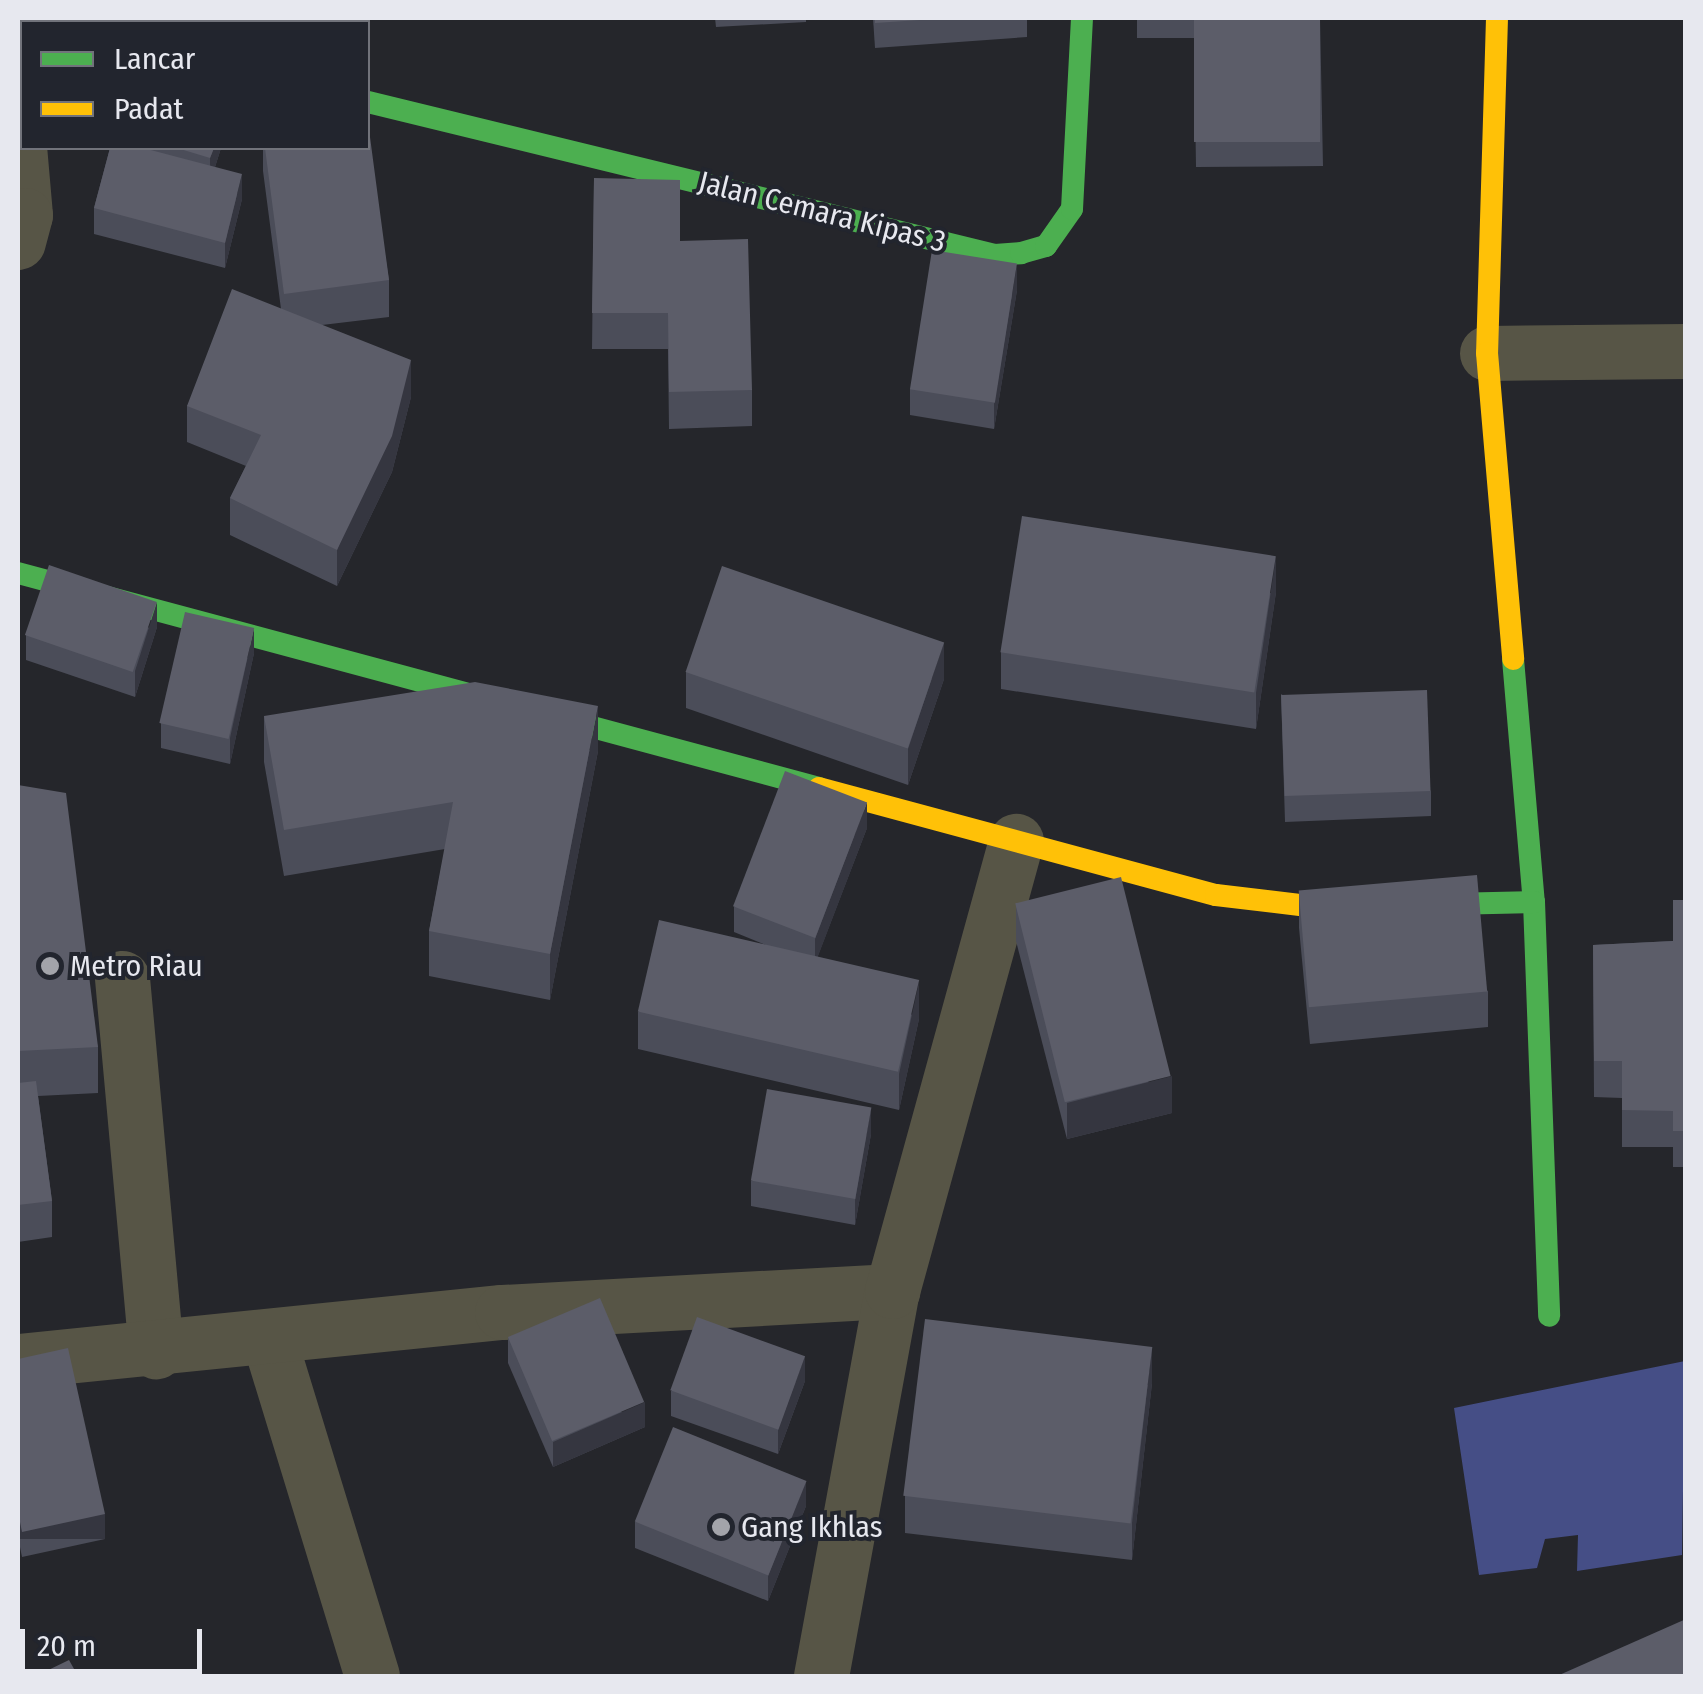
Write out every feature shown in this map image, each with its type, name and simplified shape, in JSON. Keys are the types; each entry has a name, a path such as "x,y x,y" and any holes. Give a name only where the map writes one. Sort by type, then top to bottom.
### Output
{"street":[{"name":"Jalan Cemara Kipas 3","path":"370,102 994,255 1021,253 1046,246 1072,209 1082,18"},
{"path":"1497,18 1486,353 1534,902 1549,1316"},
{"path":"18,136 25,215 18,242"},
{"path":"1486,353 1686,352"},
{"path":"18,573 1216,895 1306,907 1534,902"},
{"path":"820,1676 892,1291 1016,841"},
{"path":"122,978 156,1352"},
{"path":"18,1361 156,1352 682,1298 892,1291"},
{"path":"268,1339 372,1676"}],"water":[{"path":"1685,1361 1682,1555 1577,1571 1578,1535 1545,1539 1537,1568 1479,1575 1454,1408"}],"building":[{"path":"875,18 950,18 875,23"},
{"path":"1194,18 1320,18 1320,142 1194,142"},
{"path":"370,137 389,280 284,294 265,150 370,150"},
{"path":"109,150 151,150 242,174 225,243 94,208"},
{"path":"184,150 213,150 210,158"},
{"path":"594,178 680,180 680,241 748,239 752,390 669,392 668,313 592,313"},
{"path":"932,250 1017,263 995,403 910,389"},
{"path":"232,289 411,360 392,436 337,550 230,498 261,435 187,406"},
{"path":"1022,516 1276,556 1254,693 1000,652"},
{"path":"49,565 157,602 133,672 25,635"},
{"path":"722,566 944,643 908,748 686,672"},
{"path":"185,612 254,628 229,739 159,723"},
{"path":"475,682 598,706 550,954 429,931 453,802 284,830 264,716"},
{"path":"1427,690 1431,791 1285,796 1281,695"},
{"path":"785,771 867,803 815,938 733,906"},
{"name":"Metro Riau","path":"18,785 66,793 98,1047 18,1051"},
{"path":"1477,875 1487,992 1309,1007 1299,891"},
{"path":"1121,877 1171,1076 1065,1102 1015,903"},
{"path":"1673,900 1686,900 1686,1131 1673,1131 1673,1111 1622,1110 1622,1061 1594,1061 1593,945 1673,941"},
{"path":"659,920 919,980 898,1072 638,1012"},
{"path":"36,1081 52,1201 18,1205 18,1083"},
{"path":"767,1089 871,1107 855,1199 751,1181"},
{"path":"600,1298 644,1402 552,1441 508,1337"},
{"path":"697,1317 805,1356 778,1430 670,1390"},
{"path":"925,1319 1152,1347 1131,1524 903,1496"},
{"path":"68,1348 105,1514 22,1532 18,1512 18,1359"},
{"name":"Gang Ikhlas","path":"673,1427 807,1481 768,1576 635,1522"},
{"path":"1686,1619 1686,1676 1557,1676"},
{"path":"69,1660 78,1676 36,1676"},
{"path":"179,1669 183,1676 164,1676"}],"traffic: fast":[{"path":"370,102 995,255 1021,253 1046,246 1072,209 1082,18"},
{"path":"18,573 819,788"},
{"path":"1513,659 1534,902 1549,1316"},
{"path":"1316,907 1534,902"}],"traffic: slow":[{"path":"1497,18 1487,353 1513,659"},
{"path":"819,788 1216,895 1316,907"}],"place":[{"name":"Metro Riau","path":"50,966"},
{"name":"Gang Ikhlas","path":"721,1527"}]}
